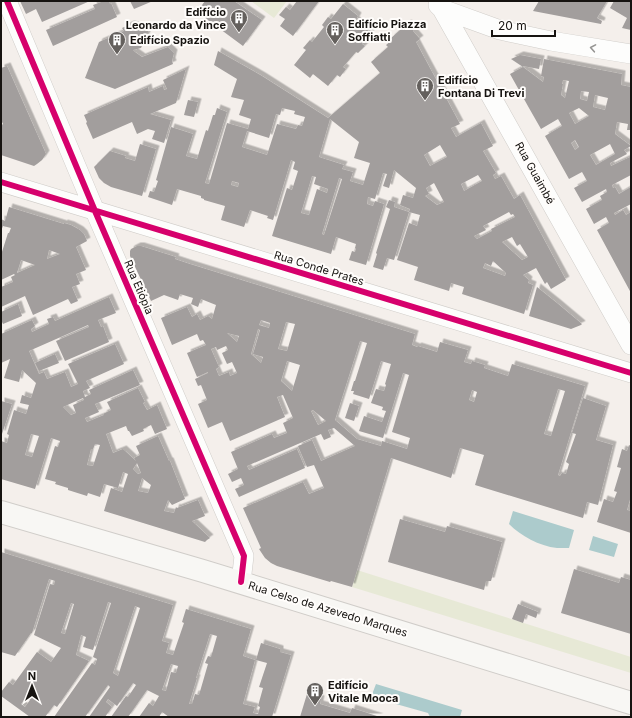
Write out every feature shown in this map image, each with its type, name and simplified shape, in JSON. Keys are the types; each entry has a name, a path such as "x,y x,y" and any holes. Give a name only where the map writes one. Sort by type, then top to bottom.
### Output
{"main road":[{"name":"Rua Celso de Azevedo Marques","path":"1,512 241,582 631,703"}],"street":[{"name":"Rua Etiópia","path":"8,1 95,211 244,556 241,582"},
{"path":"438,4 500,30 551,41 631,54"},
{"name":"Rua Guaimbé","path":"438,4 631,345"},
{"name":"Rua Conde Prates","path":"1,182 631,373"}],"green space":[{"path":"251,1 287,1 274,18"},
{"path":"357,570 631,657 631,673 352,587"}],"water":[{"path":"513,511 574,530 569,548 550,547 537,543 519,533 509,524"},
{"path":"593,536 618,544 614,557 589,550"},
{"path":"376,684 462,710 460,717 430,717 428,713 371,697"}],"building":[{"path":"20,1 90,1 42,22 36,9 26,14"},
{"path":"104,1 109,1 110,4 111,3 117,17 53,46 46,30 95,9 93,5"},
{"path":"130,1 153,1 134,9"},
{"name":"Edifício Leonardo da Vince","path":"205,1 234,1 262,20 243,46 197,12"},
{"path":"297,1 319,1 293,36 280,26 285,19 279,15 286,7 290,10"},
{"path":"539,1 607,1 597,18 602,21 601,24 533,11"},
{"path":"614,1 631,1 631,30 622,28 627,18 610,8"},
{"name":"Edifício Piazza Soffiatti","path":"343,4 358,16 356,20 371,33 362,44 365,46 358,53 356,52 343,67 346,69 340,77 337,75 328,86 313,74 310,78 294,65 306,50 303,48 310,40 312,42 324,27 322,25 328,17 331,19"},
{"path":"408,23 414,30 413,31 420,39 416,42 460,124 451,128 456,137 481,123 493,146 483,151 496,173 493,175 495,179 501,176 514,199 520,195 566,280 551,289 547,282 545,284 536,268 523,275 529,280 528,283 533,285 524,314 462,294 464,287 451,283 449,291 414,280 418,267 397,260 409,223 417,226 420,215 409,212 410,209 400,205 403,195 413,198 416,188 394,170 389,188 383,186 387,174 383,173 375,199 368,197 367,204 373,206 375,201 384,204 366,265 349,260 352,251 355,252 356,244 336,237 331,254 272,236 287,188 292,190 298,171 293,169 295,162 291,160 273,220 267,218 268,216 250,210 244,227 221,220 225,206 204,200 201,196 177,189 172,205 148,197 150,191 154,192 158,181 156,180 171,127 193,134 186,156 197,159 206,130 208,131 217,108 227,112 205,183 209,184 227,123 248,129 251,119 239,115 244,100 231,97 237,79 214,65 218,51 262,76 328,118 380,73 371,62 388,47 386,45 392,40 391,38","holes":["282,108 295,111 294,114 305,117 302,126 298,125 296,129 277,124 267,155 242,147 247,131 269,138 276,114 280,115","330,119 359,142 354,158 370,163 363,185 350,181 353,172 342,169 344,165 319,157","440,145 447,157 430,166 424,155","478,175 482,181 464,191 461,184","312,176 316,177 314,184 328,189 327,193 317,189 309,215 301,213","339,178 342,179 324,235 322,234","232,181 239,183 238,187 231,185","434,183 444,202 437,205 425,196 429,194 426,188","509,212 515,217 491,229 492,231 477,239 474,236 486,230 483,226","512,237 517,246 520,244 528,257 522,260 502,242","493,261 506,273 505,276 483,268 485,263 491,266"]},
{"name":"Edifício Spazio","path":"131,24 149,30 141,48 133,50 135,52 142,57 168,47 174,53 172,61 173,64 115,89 85,78 99,42 124,31 122,28"},
{"path":"520,55 541,59 539,69 523,67 511,59"},
{"path":"544,59 622,74 621,85 631,87 631,130 627,130 628,124 617,122 615,134 631,146 624,150 627,154 610,163 611,166 630,157 631,159 631,175 612,185 619,194 631,187 631,204 614,213 615,215 623,210 626,215 631,212 631,293 597,230 609,223 606,217 594,224 586,209 602,200 600,196 607,192 606,189 582,202 574,188 587,181 582,172 569,179 545,136 562,126 558,119 541,129 510,74 523,67 543,82 544,77 541,76","holes":["563,80 569,81 565,98 561,95","581,91 589,92 587,101 580,99","595,95 608,98 605,110 593,107","579,108 589,116 575,124 569,113","575,140 579,147 575,150 571,143","610,144 615,154 596,165 590,155"]},
{"path":"7,66 46,154 42,160 34,166 1,155 1,128 3,123 1,122 1,68"},
{"path":"186,69 176,103 150,114 171,120 164,143 152,139 155,131 148,129 137,134 132,122 93,139 84,115 148,87 149,92 163,86 164,90 167,89 163,80"},
{"path":"188,100 198,102 194,117 184,115"},
{"path":"140,144 156,149 142,196 111,187 99,178 94,167 110,151 126,156 125,158 135,161"},
{"path":"389,200 395,202 394,207 409,212 394,260 387,258 383,270 373,267 390,209 386,207"},
{"path":"9,207 71,225 84,234 87,241 76,247 86,270 76,274 80,284 72,287 78,301 71,304 68,299 33,315 25,296 1,307 1,287 13,282 11,277 15,275 14,274 1,280 1,255 11,228 3,226 1,231 1,219 5,221","holes":["49,250 60,254 47,259","21,260 35,265 17,273"]},
{"path":"141,246 176,257 175,259 190,264 415,334 412,345 417,347 418,346 437,352 440,342 468,350 464,362 471,364 472,361 485,365 484,368 508,376 512,364 585,386 558,475 560,476 562,473 566,474 569,464 566,462 576,434 572,433 583,398 606,406 596,440 613,445 598,505 587,502 583,518 475,485 484,455 460,448 451,478 391,458 352,587 330,582 271,563 265,558 259,549 261,548 243,508 303,482 309,494 324,488 314,465 307,467 298,446 312,440 321,461 355,446 334,428 328,430 331,437 324,440 321,434 247,466 249,470 297,449 305,468 239,497 235,489 244,485 241,478 232,482 228,474 238,469 231,452 272,434 274,438 287,433 283,423 293,418 283,395 277,397 285,417 230,441 222,422 208,428 198,404 207,400 201,385 198,386 195,379 208,372 197,377 187,353 206,345 203,340 200,341 197,334 172,345 161,318 187,307 192,317 197,314 200,320 208,316 212,319 216,305 201,299 198,307 191,304 193,298 180,294 178,300 164,295 151,301 130,256 131,249","holes":["261,320 270,323 269,328 259,325","286,322 295,324 287,351 278,349","258,329 260,330 253,354 263,357 261,363 251,354","227,333 239,336 237,342","360,341 367,343 351,391 354,391 353,394 369,399 381,361 391,364 384,391 376,389 371,403 383,407 382,410 386,411 382,422 364,416 359,431 383,438 403,373 409,375 392,432 410,438 407,449 382,441 381,446 357,439 335,420","226,346 228,350 222,353 227,364 232,362 237,373 230,376 229,372 219,376 216,369 219,367 211,349 216,347 217,350","287,361 300,365 292,391 281,381","558,389 565,391 551,436 544,434","472,390 477,392 474,402 469,400","313,410 326,421 318,425 311,411"]},
{"path":"537,287 582,324 571,329 529,316"},
{"path":"109,297 116,313 98,320 101,327 103,326 109,342 65,361 56,341 89,327 88,325 29,351 39,374 44,372 47,379 65,372 71,387 78,384 68,364 115,344 124,364 86,381 90,388 83,391 85,397 91,394 89,390 133,370 140,385 95,404 99,412 85,418 87,422 104,415 103,414 111,410 107,402 138,388 147,410 157,405 167,429 155,434 151,425 143,429 144,431 132,436 126,426 106,434 113,453 123,449 136,461 134,458 140,455 136,446 158,436 185,499 172,505 168,500 164,511 174,513 176,507 177,508 198,500 205,516 192,521 210,538 205,542 104,511 111,488 122,492 128,474 123,472 118,488 104,484 100,497 88,493 87,496 68,490 68,488 55,484 56,482 45,479 55,446 58,447 60,441 51,438 35,489 1,479 1,441 7,443 9,435 7,434 14,410 26,414 29,405 20,403 22,395 31,398 36,383 22,370 19,382 4,378 10,359 1,363 1,334 32,320 35,326 31,329 32,332 49,324 47,319 53,317 55,321","holes":["83,398 84,400 73,405 76,413 71,415 63,407","31,434 39,436 32,457 25,455","95,444 100,445 93,466 87,465 91,449 93,449","137,463 141,473 138,474 133,469","142,478 151,485 148,493 138,491"]},
{"path":"18,304 22,316 3,324 1,320 1,312"},
{"path":"55,354 59,363 39,371 35,363"},
{"path":"1,401 12,404 2,434 1,434"},
{"path":"350,403 359,406 354,421 345,418"},
{"path":"629,445 631,446 631,496 627,510 631,511 631,533 597,522 604,499 613,502 617,492 614,491 621,468 617,467 622,449 627,451"},
{"path":"400,519 445,532 447,526 502,542 491,581 486,581 484,590 388,562"},
{"path":"1,552 173,605 162,641 169,643 166,653 173,655 184,623 182,622 186,609 251,629 243,656 255,660 243,704 255,707 253,713 258,714 260,707 258,706 263,688 259,687 267,663 256,660 261,643 280,649 280,652 291,655 272,717 169,717 162,712 159,717 139,717 149,703 153,706 159,696 147,690 128,717 111,717 136,685 133,683 117,706 108,699 106,702 112,707 105,717 89,717 110,687 108,685 85,717 54,717 92,663 95,665 97,659 93,657 111,603 108,602 93,650 83,647 86,637 81,635 76,655 89,661 57,707 54,705 45,717 30,717 1,696 1,692 9,682 13,685 37,652 51,662 61,648 34,635 50,584 54,585 55,581 49,579 32,633 15,656 1,652","holes":["71,603 74,604 65,634 61,633","135,606 140,608 118,676 113,673","210,634 217,636 211,657 208,656 205,663 208,664 199,695 195,694 192,704 189,704","171,664 178,666 176,673 171,672 166,691 162,690","26,697 30,700 25,707 21,704"]},
{"path":"574,569 619,583 621,577 631,580 631,634 561,613"},
{"path":"518,604 538,612 536,618 526,614 523,623 512,619"},
{"name":"Edifício Vitale Mooca","path":"307,694 321,699 320,704 350,713 352,708 380,717 300,717"}],"cycle path":[{"path":"7,1 95,211 244,556 241,582"},
{"path":"1,182 631,373"}],"place":[{"name":"Edifício Leonardo da Vince","path":"239,33"},
{"name":"Edifício Piazza Soffiatti","path":"335,45"},
{"name":"Edifício Spazio","path":"117,55"},
{"name":"Edifício Fontana Di Trevi","path":"425,101"},
{"name":"Edifício Vitale Mooca","path":"315,706"}]}
